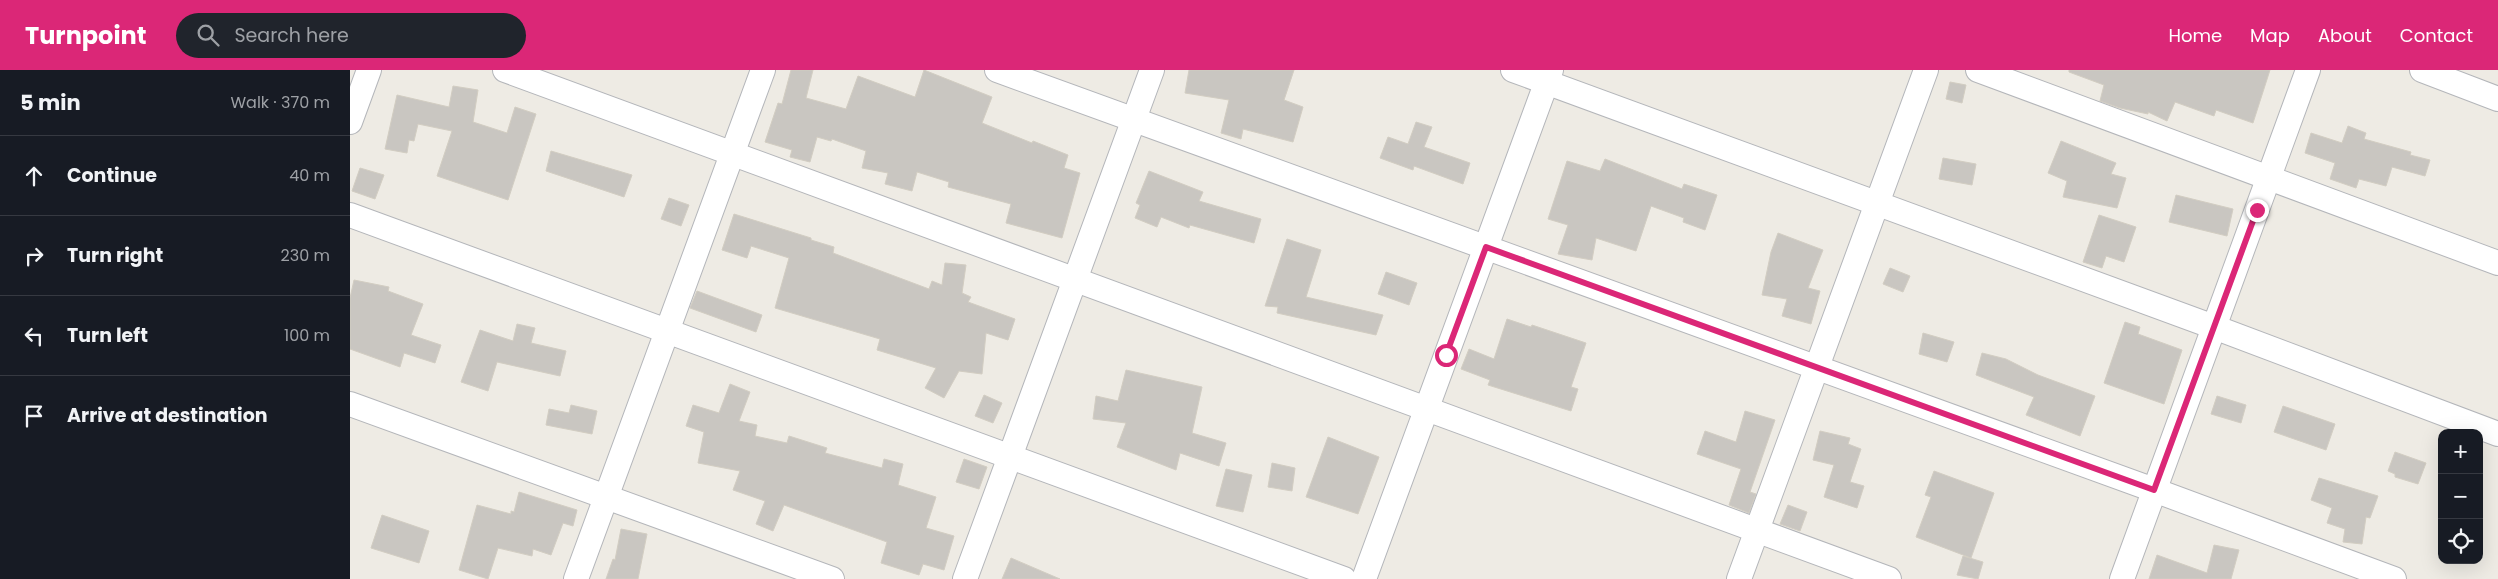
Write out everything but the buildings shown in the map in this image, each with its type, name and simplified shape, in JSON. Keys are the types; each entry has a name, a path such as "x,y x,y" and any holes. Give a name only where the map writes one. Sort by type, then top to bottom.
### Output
{"street":[{"path":"350,122 369,70"},
{"path":"506,70 1889,579"},
{"path":"576,579 763,70"},
{"path":"997,70 1817,367 2394,579"},
{"path":"965,579 1152,70"},
{"path":"1513,70 1549,76 1877,203 2498,434"},
{"path":"1739,579 1926,70"},
{"path":"1978,70 2269,176 2498,263"},
{"path":"2122,579 2308,70"},
{"path":"2422,70 2498,99"},
{"path":"1364,579 1549,76"},
{"path":"350,215 1344,579"},
{"path":"350,404 832,579"}],"route":[{"path":"1446,355 1486,247 2154,490 2257,210"}]}
